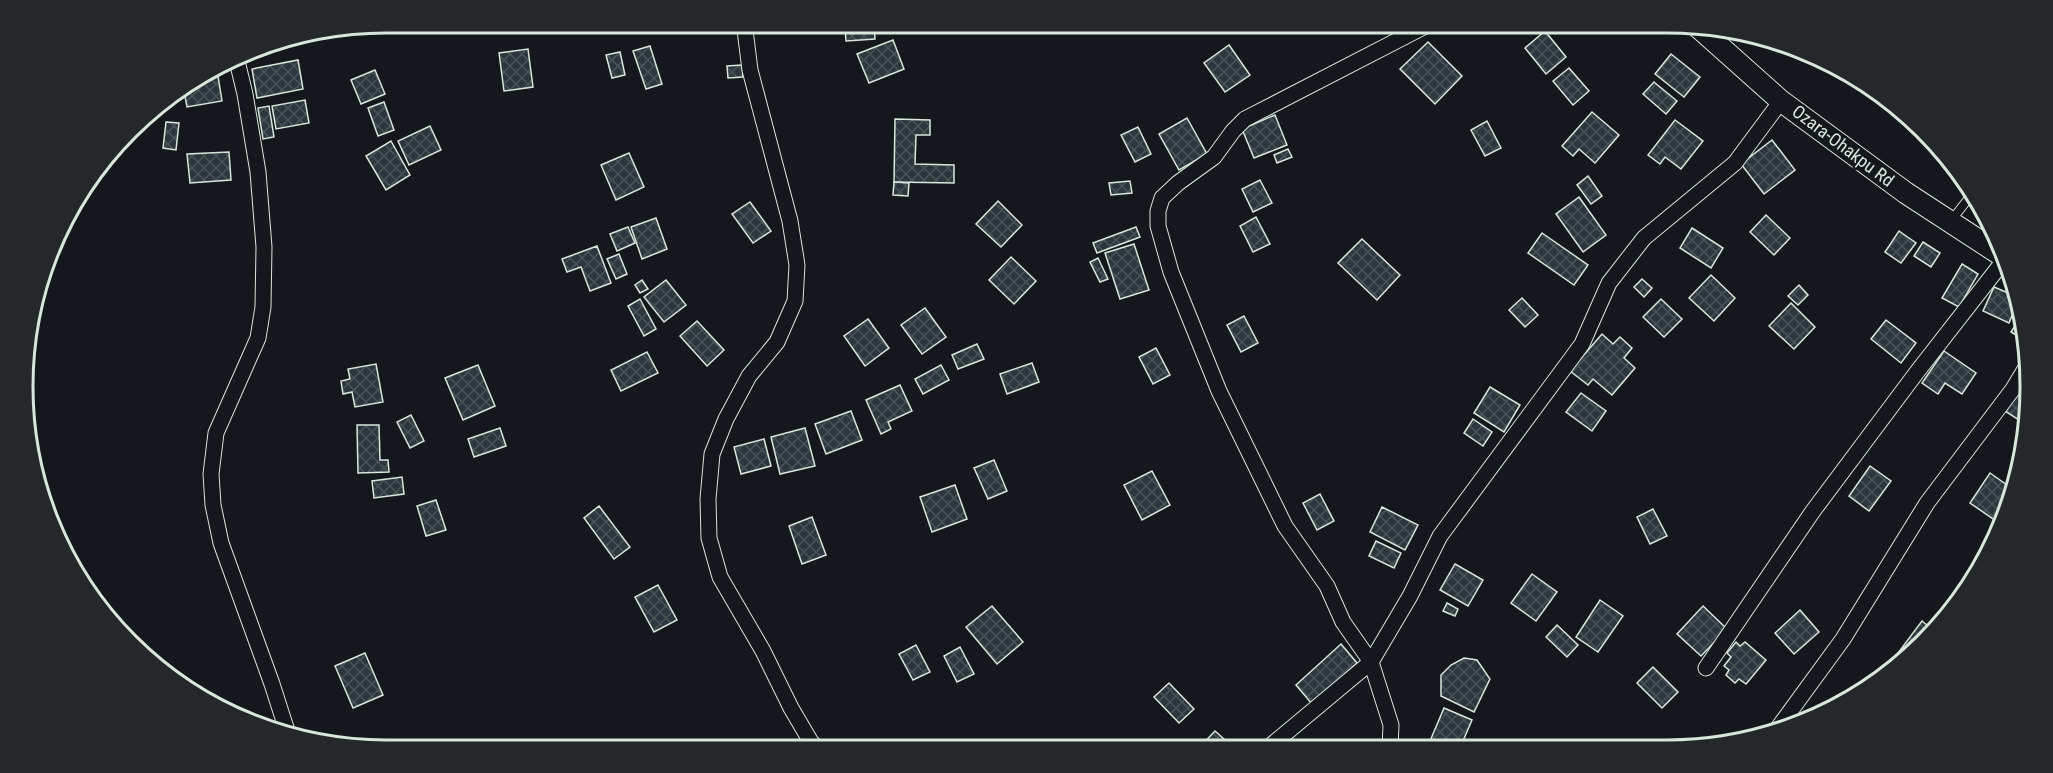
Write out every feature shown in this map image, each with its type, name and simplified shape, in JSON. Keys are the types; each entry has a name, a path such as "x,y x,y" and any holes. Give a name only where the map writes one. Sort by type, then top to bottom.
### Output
{"main road":[{"name":"Ozara-Ohakpu Rd","path":"1708,36 1781,101 1906,193 1992,249"}],"street":[{"path":"745,33 750,70 790,221 797,265 795,301 777,342 749,376 726,419 712,453 708,499 709,538 720,577 763,651 790,708 810,740"},
{"path":"1390,740 1391,725 1371,662 1343,622 1327,586 1285,525 1219,391 1171,272 1158,226 1158,211 1162,198 1178,183 1214,157 1233,131 1245,120 1413,33"},
{"path":"238,66 258,172 264,247 263,307 258,338 216,433 211,474 213,505 221,543 286,725"},
{"path":"1278,740 1371,662 1410,596 1440,536 1582,344 1610,284 1644,238 1736,163 1781,101"},
{"path":"1706,668 1813,511 1999,267"},
{"path":"1784,719 1843,639 1927,502 2020,378"}],"lane":[{"path":"1951,222 1967,201"}],"building":[{"path":"845,33 875,33 875,39 846,41"},
{"path":"1543,33 1547,33 1566,57 1546,74 1525,48"},
{"path":"893,40 904,69 869,83 857,54"},
{"path":"1428,42 1462,76 1435,104 1400,69"},
{"path":"1229,45 1250,75 1225,92 1204,63"},
{"path":"650,46 662,84 646,89 633,51"},
{"path":"528,49 533,87 504,91 499,53"},
{"path":"620,52 625,75 612,78 606,55"},
{"path":"1671,54 1700,77 1684,97 1655,74"},
{"path":"298,60 303,89 257,98 252,69"},
{"path":"742,65 743,77 728,78 727,66"},
{"path":"1569,68 1589,91 1573,105 1553,81"},
{"path":"375,70 385,94 361,104 351,80"},
{"path":"217,76 222,101 187,107 185,96"},
{"path":"1654,82 1677,101 1666,114 1643,94"},
{"path":"305,100 309,123 276,129 272,106"},
{"path":"384,102 394,130 378,136 368,108"},
{"path":"269,106 274,137 263,139 258,108"},
{"path":"1592,112 1619,135 1595,163 1579,149 1573,156 1562,146"},
{"path":"1275,115 1287,145 1254,158 1242,129"},
{"path":"1187,118 1207,154 1179,170 1159,134"},
{"path":"895,119 930,120 930,135 916,135 915,164 954,165 954,183 894,182"},
{"path":"1675,120 1703,141 1681,169 1665,157 1660,164 1648,155"},
{"path":"1487,121 1501,148 1485,156 1471,130"},
{"path":"166,122 179,123 176,150 163,148"},
{"path":"430,126 441,150 409,165 398,141"},
{"path":"1138,127 1151,154 1135,162 1121,135"},
{"path":"1772,140 1795,170 1764,194 1741,164"},
{"path":"391,141 410,175 386,190 366,156"},
{"path":"1288,149 1292,157 1277,163 1274,155"},
{"path":"229,152 231,180 190,183 187,154"},
{"path":"629,153 644,187 616,200 601,165"},
{"path":"1588,176 1602,196 1591,204 1577,185"},
{"path":"1260,180 1272,203 1253,212 1242,189"},
{"path":"1130,181 1132,193 1111,195 1109,183"},
{"path":"894,182 909,183 908,196 893,195"},
{"path":"1579,197 1606,235 1583,252 1556,214"},
{"path":"998,201 1022,225 1001,247 976,224"},
{"path":"750,202 771,231 753,243 732,214"},
{"path":"1766,215 1790,238 1774,255 1750,232"},
{"path":"1256,217 1270,244 1253,252 1240,226"},
{"path":"656,218 667,249 642,259 631,227"},
{"path":"628,227 635,243 617,251 610,234"},
{"path":"1136,227 1140,237 1097,253 1093,243"},
{"path":"1692,228 1723,248 1711,268 1680,248"},
{"path":"1899,231 1916,243 1901,263 1885,252"},
{"path":"1542,233 1588,265 1574,285 1528,253"},
{"path":"1362,239 1400,275 1377,300 1338,263"},
{"path":"1923,242 1940,253 1931,267 1914,256"},
{"path":"1134,244 1149,290 1120,299 1105,253"},
{"path":"597,246 611,283 590,291 581,267 567,272 562,259"},
{"path":"619,254 627,274 616,279 607,259"},
{"path":"1011,257 1036,281 1014,304 989,280"},
{"path":"1098,258 1108,279 1100,282 1090,262"},
{"path":"1962,264 1978,274 1959,307 1942,298"},
{"path":"1711,275 1735,298 1714,321 1689,298"},
{"path":"1642,279 1652,288 1644,297 1634,287"},
{"path":"642,280 648,289 640,293 635,285"},
{"path":"666,280 686,305 664,322 644,297"},
{"path":"1799,285 1808,295 1798,305 1788,296"},
{"path":"1994,287 2007,293 2012,315 2009,323 1983,311"},
{"path":"1522,298 1538,315 1525,327 1509,310"},
{"path":"640,299 656,329 644,336 628,306"},
{"path":"1661,299 1682,319 1664,337 1643,317"},
{"path":"1791,303 1815,327 1794,349 1769,326"},
{"path":"925,308 946,337 922,354 901,325"},
{"path":"1244,316 1258,343 1241,352 1227,325"},
{"path":"868,319 889,348 865,366 844,336"},
{"path":"1886,320 1916,343 1901,363 1871,339"},
{"path":"697,321 724,350 707,366 680,336"},
{"path":"1602,334 1613,344 1620,337 1632,348 1624,358 1635,368 1612,395 1593,379 1588,385 1570,371"},
{"path":"977,344 984,359 958,369 952,355"},
{"path":"1156,348 1170,375 1153,384 1139,357"},
{"path":"1944,351 1976,373 1962,394 1945,383 1938,394 1922,383"},
{"path":"647,352 658,373 621,391 611,370"},
{"path":"1032,363 1039,382 1007,394 1000,374"},
{"path":"376,364 383,402 355,407 352,392 343,394 341,381 350,379 348,369"},
{"path":"478,365 495,406 463,420 445,378"},
{"path":"941,365 949,380 923,394 915,379"},
{"path":"900,385 912,411 888,422 891,429 881,434 866,400"},
{"path":"1490,387 1520,405 1504,432 1474,413"},
{"path":"2019,389 2020,390 2018,420 2005,411"},
{"path":"1581,393 1606,411 1592,431 1566,412"},
{"path":"851,411 862,440 826,454 815,424"},
{"path":"411,415 424,441 410,448 397,422"},
{"path":"1473,419 1492,432 1483,446 1464,433"},
{"path":"357,425 379,425 380,460 388,460 389,472 358,473"},
{"path":"500,428 506,446 474,457 468,439"},
{"path":"805,428 815,466 780,474 771,437"},
{"path":"764,439 771,466 741,474 734,447"},
{"path":"994,460 1007,491 988,499 974,468"},
{"path":"1870,466 1891,481 1869,511 1849,496"},
{"path":"1152,471 1170,505 1142,520 1124,485"},
{"path":"1990,473 2006,484 1994,519 1970,503"},
{"path":"402,477 404,494 374,498 372,481"},
{"path":"955,485 967,519 932,532 920,497"},
{"path":"1320,494 1334,521 1317,530 1303,503"},
{"path":"436,500 446,530 426,536 417,506"},
{"path":"599,506 630,547 614,559 584,518"},
{"path":"1382,507 1418,525 1405,550 1370,532"},
{"path":"1653,509 1667,536 1650,544 1637,517"},
{"path":"812,517 826,555 802,564 789,526"},
{"path":"1376,541 1401,553 1394,568 1369,556"},
{"path":"1455,564 1483,580 1468,606 1440,590"},
{"path":"1532,574 1557,592 1536,621 1511,603"},
{"path":"658,585 677,620 654,632 635,597"},
{"path":"1600,600 1623,616 1598,652 1576,637"},
{"path":"1447,603 1458,609 1455,616 1443,611"},
{"path":"992,606 1023,642 997,664 966,627"},
{"path":"1703,606 1727,629 1701,656 1677,634"},
{"path":"1800,610 1819,632 1794,654 1775,633"},
{"path":"1922,621 1927,625 1900,652 1898,653"},
{"path":"1557,625 1578,645 1567,657 1546,637"},
{"path":"1736,642 1740,646 1745,642 1766,660 1746,684 1739,679 1735,683 1726,675 1729,670 1724,666 1731,657 1727,653"},
{"path":"1341,644 1357,663 1312,704 1296,685"},
{"path":"916,645 930,672 913,680 899,654"},
{"path":"960,647 974,674 957,682 944,656"},
{"path":"365,653 383,695 353,708 335,666"},
{"path":"1464,658 1477,660 1490,679 1474,712 1441,696 1441,675 1451,665"},
{"path":"1653,667 1678,692 1662,708 1637,683"},
{"path":"1169,683 1194,709 1179,723 1154,697"},
{"path":"1444,708 1472,720 1463,740 1430,740"},
{"path":"1215,731 1224,739 1223,740 1206,740"}]}
